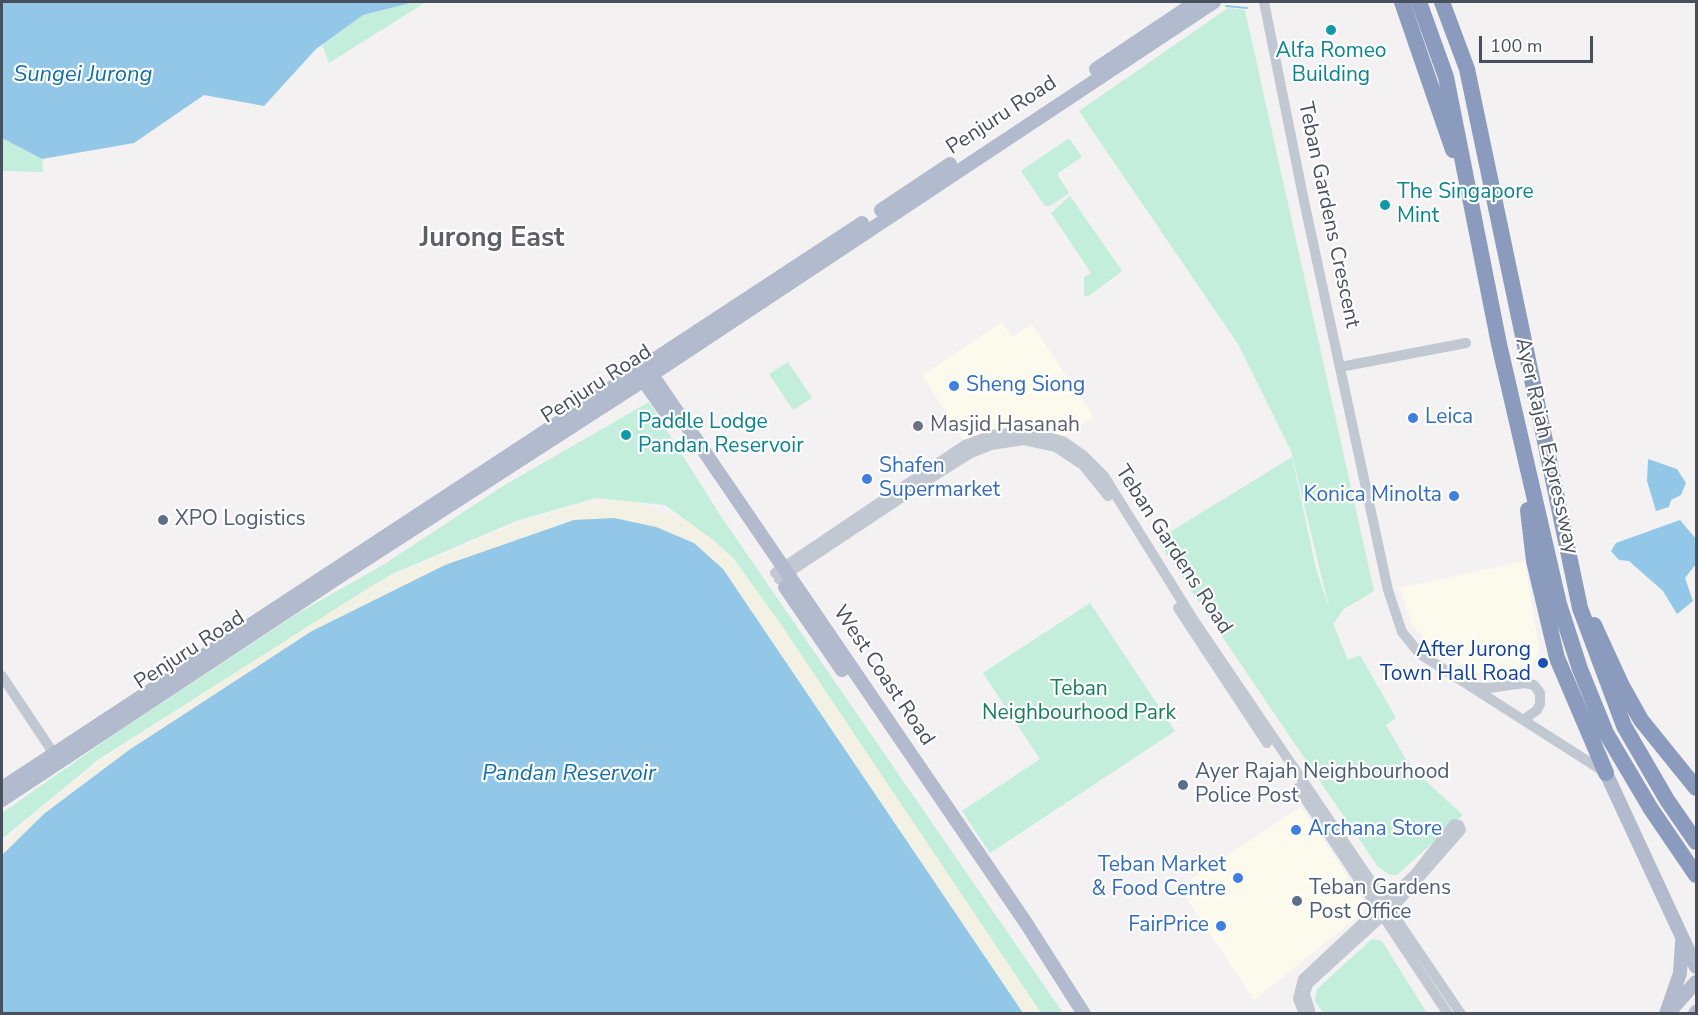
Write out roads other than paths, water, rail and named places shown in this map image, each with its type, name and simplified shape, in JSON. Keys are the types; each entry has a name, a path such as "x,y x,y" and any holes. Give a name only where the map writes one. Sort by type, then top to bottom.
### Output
{"highway":[{"path":"1402,2 1455,156 1462,162"},
{"name":"Ayer Rajah Expressway","path":"1419,2 1446,77 1519,432 1559,604 1606,733 1651,809 1696,875"},
{"name":"Ayer Rajah Expressway","path":"1442,2 1467,69 1580,608 1624,726 1667,800 1696,842"},
{"path":"1519,432 1534,561 1545,615 1557,658 1606,773"},
{"path":"1580,608 1596,627 1622,686 1641,720 1696,788"}],"main road":[{"name":"Penjuru Road","path":"2,788 56,758 644,373 1196,2"},
{"name":"Penjuru Road","path":"973,154 1214,2"},
{"name":"West Coast Road","path":"644,373 1077,1014"},
{"name":"West Coast Road","path":"781,573 1026,923 1084,1014"},
{"name":"Penjuru Road","path":"2,800 56,758"},
{"path":"1606,773 1696,967"},
{"path":"1667,1014 1680,973 1682,937"},
{"path":"1667,1014 1696,982"}],"street":[{"name":"Teban Gardens Crescent","path":"1264,2 1388,590 1402,632 1420,654 1587,758 1606,773"},
{"path":"1340,367 1466,343"},
{"name":"Teban Gardens Road","path":"781,573 966,445 992,435 1024,431 1063,441 1083,455 1104,476 1190,621 1384,910 1448,1014"},
{"path":"2,676 56,758"},
{"path":"1471,687 1489,688 1524,683 1534,686 1540,693 1540,704 1537,710 1523,720"},
{"path":"1304,1014 1298,999 1303,979 1384,910 1454,824 1460,825 1461,830 1442,853 1384,910 1308,984 1305,994 1311,1014"},
{"name":"Teban Gardens Road","path":"1384,910 1461,1014"}],"water":[{"name":"Sungei Jurong","path":"2,2 414,2 363,15 316,49 264,106 204,95 134,143 42,159 2,138"},
{"path":"1648,459 1677,469 1686,483 1681,495 1671,500 1669,507 1656,511 1647,481"},
{"name":"Pandan Reservoir","path":"614,518 656,527 694,543 723,569 1023,1013 2,1013 2,855 45,813 129,750 312,631 445,565 574,520"},
{"path":"1680,520 1696,539 1696,564 1685,578 1693,601 1677,614 1663,591 1629,561 1619,560 1611,551 1616,543"}],"waterway":[{"path":"1226,6 1247,8"}],"place":[{"name":"Alfa Romeo Building","path":"1331,30"},
{"name":"The Singapore Mint","path":"1385,205"},
{"name":"Sheng Siong","path":"954,386"},
{"name":"Leica","path":"1413,418"},
{"name":"Masjid Hasanah","path":"918,426"},
{"name":"Paddle Lodge Pandan Reservoir","path":"626,435"},
{"name":"Shafen Supermarket","path":"867,479"},
{"name":"Konica Minolta","path":"1454,496"},
{"name":"XPO Logistics","path":"163,520"},
{"name":"After Jurong Town Hall Road","path":"1543,663"},
{"name":"Ayer Rajah Neighbourhood Police Post","path":"1183,785"},
{"name":"Archana Store","path":"1296,830"},
{"name":"Teban Market & Food Centre","path":"1238,878"},
{"name":"Teban Gardens Post Office","path":"1297,901"},
{"name":"FairPrice","path":"1221,926"}],"district":[{"name":"Jurong East","path":"492,239"}],"park label":[{"name":"Teban Neighbourhood Park","path":"1079,702"}]}
